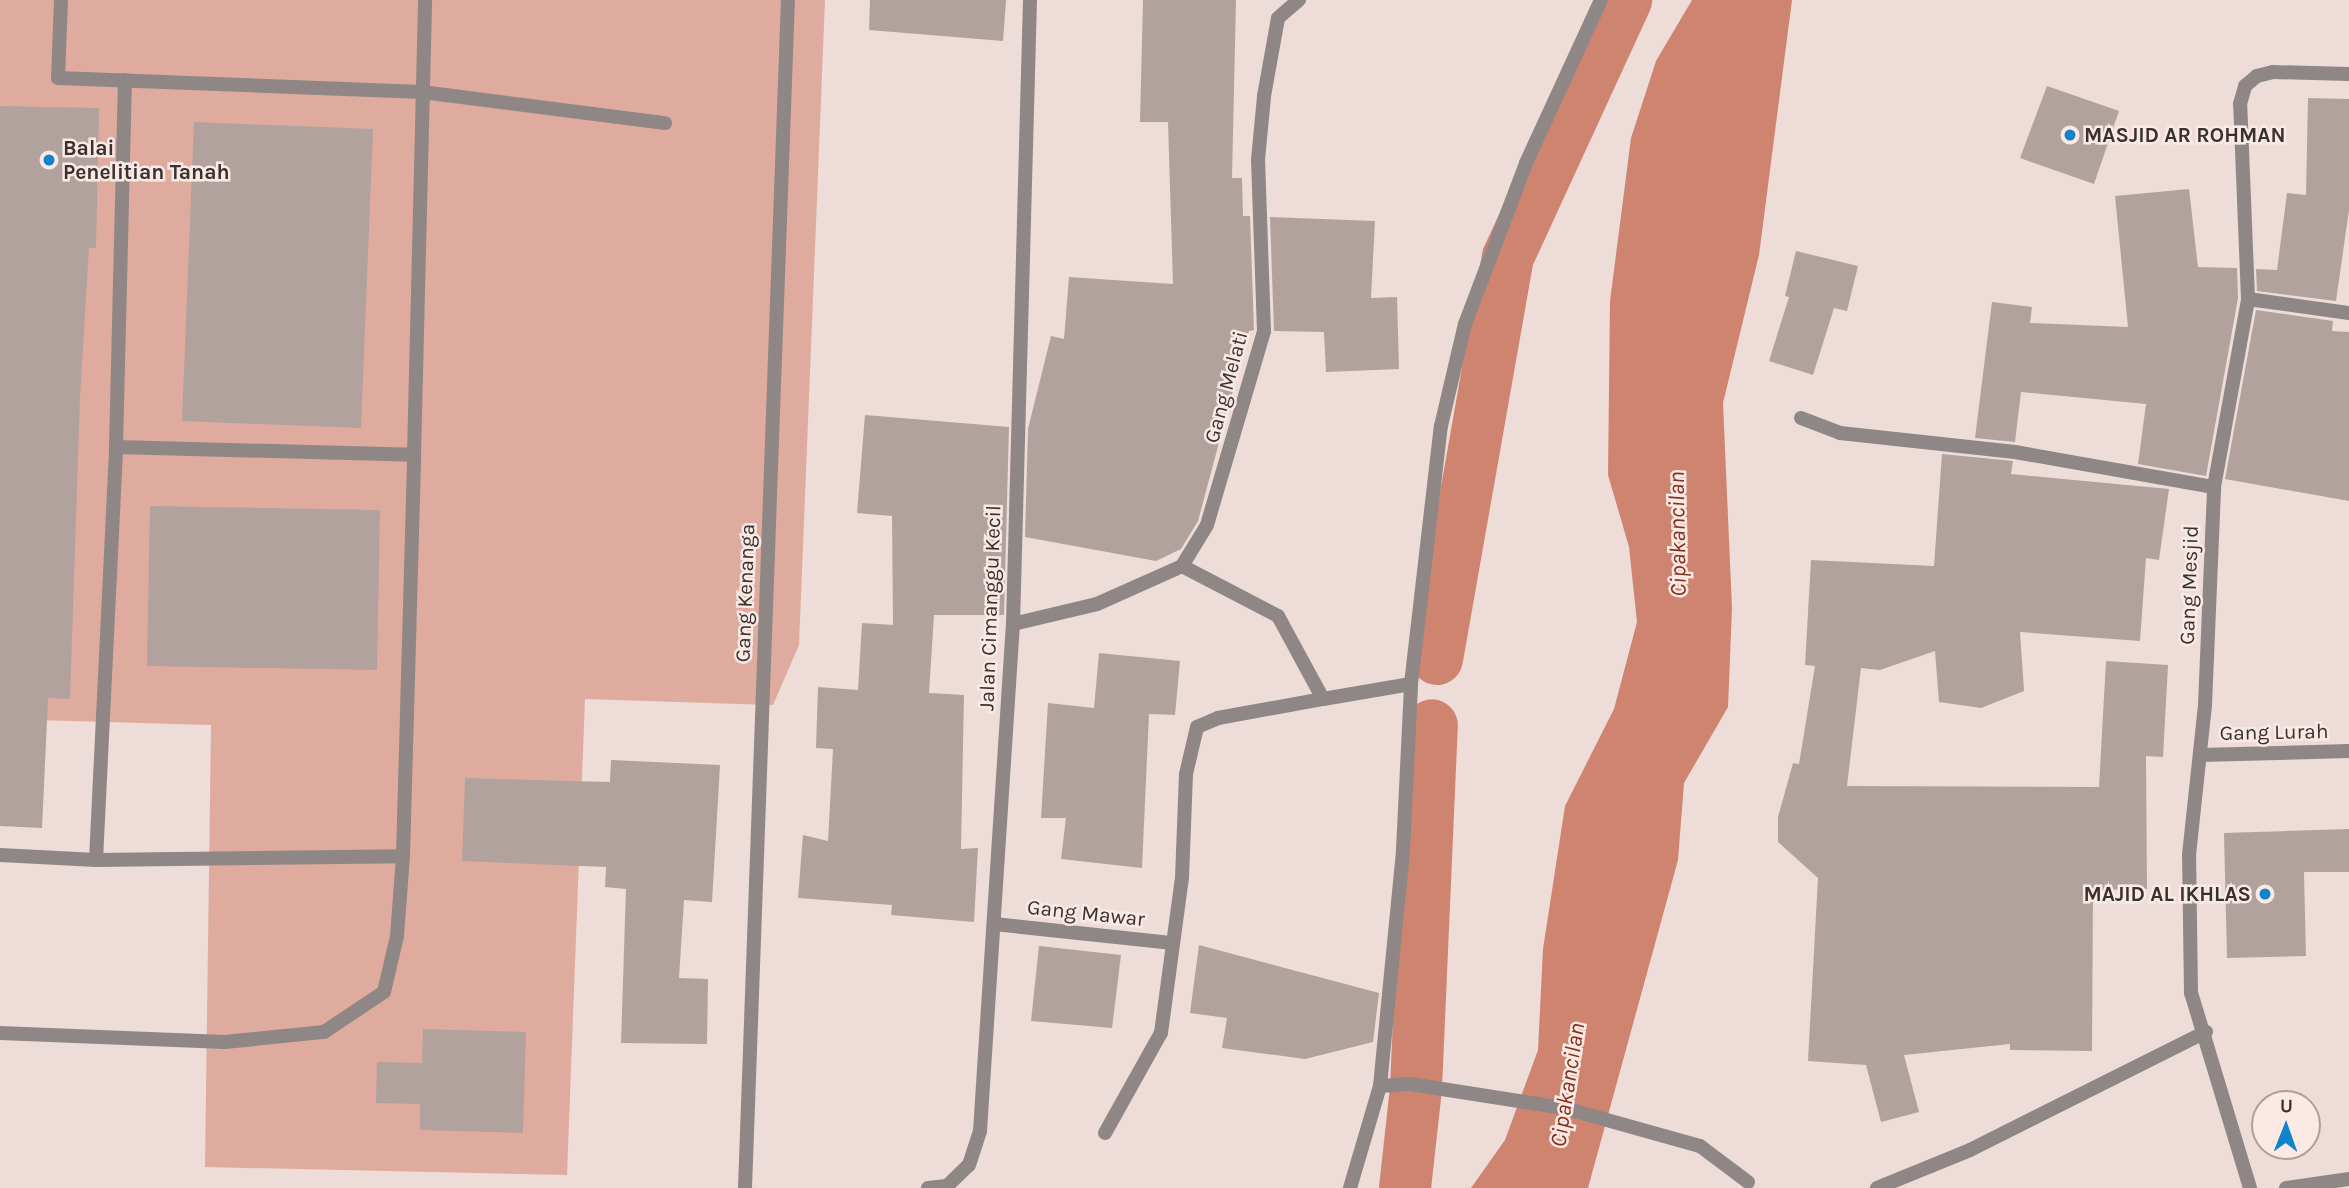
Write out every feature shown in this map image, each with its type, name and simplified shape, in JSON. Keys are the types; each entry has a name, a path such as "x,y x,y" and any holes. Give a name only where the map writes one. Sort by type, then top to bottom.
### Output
{"street":[{"path":"61,0 58,78 422,92 665,123"},
{"path":"0,1033 225,1042 324,1032 384,992 397,936 403,856 414,455 421,313 425,0"},
{"name":"Gang Kenanga","path":"745,1188 788,0"},
{"name":"Jalan Cimanggu Kecil","path":"928,1188 948,1187 969,1166 980,1131 1013,624 1030,0"},
{"name":"Gang Melati","path":"1182,566 1212,512 1264,331 1258,160 1264,96 1278,18 1299,0"},
{"path":"1334,1188 1350,1186 1380,1086 1403,850 1411,684 1441,426 1465,324 1525,163 1601,0"},
{"name":"Gang Mesjid","path":"2250,1188 2206,1032 2191,993 2189,869 2200,755 2214,487 2248,299 2240,104 2245,86 2257,76 2273,72 2349,74"},
{"path":"96,860 116,447 125,80"},
{"path":"2248,299 2349,313"},
{"path":"1801,418 1840,433 2015,452 2214,487"},
{"path":"116,447 414,455"},
{"path":"1013,624 1097,604 1182,566 1278,616 1323,699"},
{"path":"1105,1133 1161,1033 1182,878 1186,774 1197,727 1218,718 1411,684"},
{"name":"Gang Lurah","path":"2200,755 2349,751"},
{"path":"0,855 96,860 403,856"},
{"name":"Gang Mawar","path":"994,924 1173,943"},
{"path":"1877,1188 1970,1150 2206,1032"},
{"path":"1380,1086 1410,1084 1564,1108 1615,1121 1700,1146 1748,1182"},
{"path":"2286,1188 2349,1179"}],"shaded area":[{"path":"0,0 825,0 799,645 773,705 585,699 567,1175 205,1167 211,725 0,719"}],"water":[{"name":"Cipakancilan","path":"1692,0 1792,0 1759,255 1723,403 1732,608 1728,707 1684,783 1678,860 1588,1188 1471,1188 1505,1140 1538,1050 1543,949 1565,806 1614,709 1637,622 1629,547 1608,475 1610,301 1631,138 1656,61"}],"building":[{"path":"870,0 1006,0 1003,41 869,30"},
{"path":"1143,0 1236,0 1232,178 1242,178 1243,216 1250,216 1254,330 1249,331 1198,521 1181,549 1156,561 1025,537 1028,429 1051,336 1064,339 1069,277 1173,284 1168,122 1140,122"},
{"name":"MASJID AR ROHMAN","path":"2047,86 2119,111 2094,184 2020,158"},
{"path":"2308,98 2349,99 2349,210 2336,301 2257,291 2256,269 2277,270 2287,193 2306,195"},
{"path":"0,106 99,108 96,248 89,248 80,397 70,699 48,698 42,828 0,826"},
{"path":"194,122 373,129 361,428 182,421"},
{"path":"2189,189 2198,267 2237,268 2238,298 2206,476 2138,464 2146,404 2021,392 2015,442 1975,438 1992,302 2032,307 2030,323 2128,327 2115,196"},
{"path":"1270,217 1375,221 1371,298 1397,297 1399,369 1326,372 1324,332 1274,331"},
{"path":"1796,251 1858,266 1847,311 1834,308 1813,375 1769,361 1789,297 1785,296"},
{"path":"2256,310 2333,321 2332,331 2349,332 2349,501 2225,479"},
{"path":"865,415 1009,427 1004,615 934,615 929,693 964,695 961,849 978,848 974,922 891,915 892,905 798,898 803,835 828,841 833,749 816,748 818,687 858,690 862,623 893,625 892,516 857,513"},
{"path":"1942,454 2013,461 2011,474 2169,489 2159,560 2146,558 2140,641 2020,632 2024,691 1981,708 1939,702 1935,651 1880,670 1861,668 1847,786 2099,787 2106,661 2168,665 2163,757 2146,756 2147,889 2093,890 2092,1051 2010,1050 2010,1044 1904,1055 1919,1112 1881,1122 1866,1065 1808,1061 1818,878 1778,842 1778,817 1793,763 1799,764 1815,666 1805,665 1811,560 1934,566"},
{"path":"150,506 380,510 377,670 147,666"},
{"path":"1099,653 1180,661 1175,715 1149,714 1142,868 1061,859 1066,818 1041,818 1048,703 1094,708"},
{"path":"611,760 720,765 712,902 684,900 679,978 708,979 707,1044 621,1043 626,889 605,887 606,867 462,861 465,778 610,782"},
{"name":"MAJID AL IKHLAS","path":"2349,829 2349,872 2304,872 2306,956 2227,958 2224,833"},
{"path":"1199,945 1379,993 1373,1042 1305,1059 1222,1048 1227,1018 1190,1013"},
{"path":"1039,946 1121,955 1112,1028 1031,1021"},
{"path":"423,1029 526,1032 523,1133 420,1130 420,1104 376,1103 377,1062 422,1063"}],"waterway":[{"path":"1437,659 1508,257 1626,0"},
{"path":"1405,1188 1416,1088 1432,725"}],"place":[{"name":"MASJID AR ROHMAN","path":"2070,135"},
{"name":"Balai Penelitian Tanah","path":"49,160"},
{"name":"MAJID AL IKHLAS","path":"2265,894"}]}
